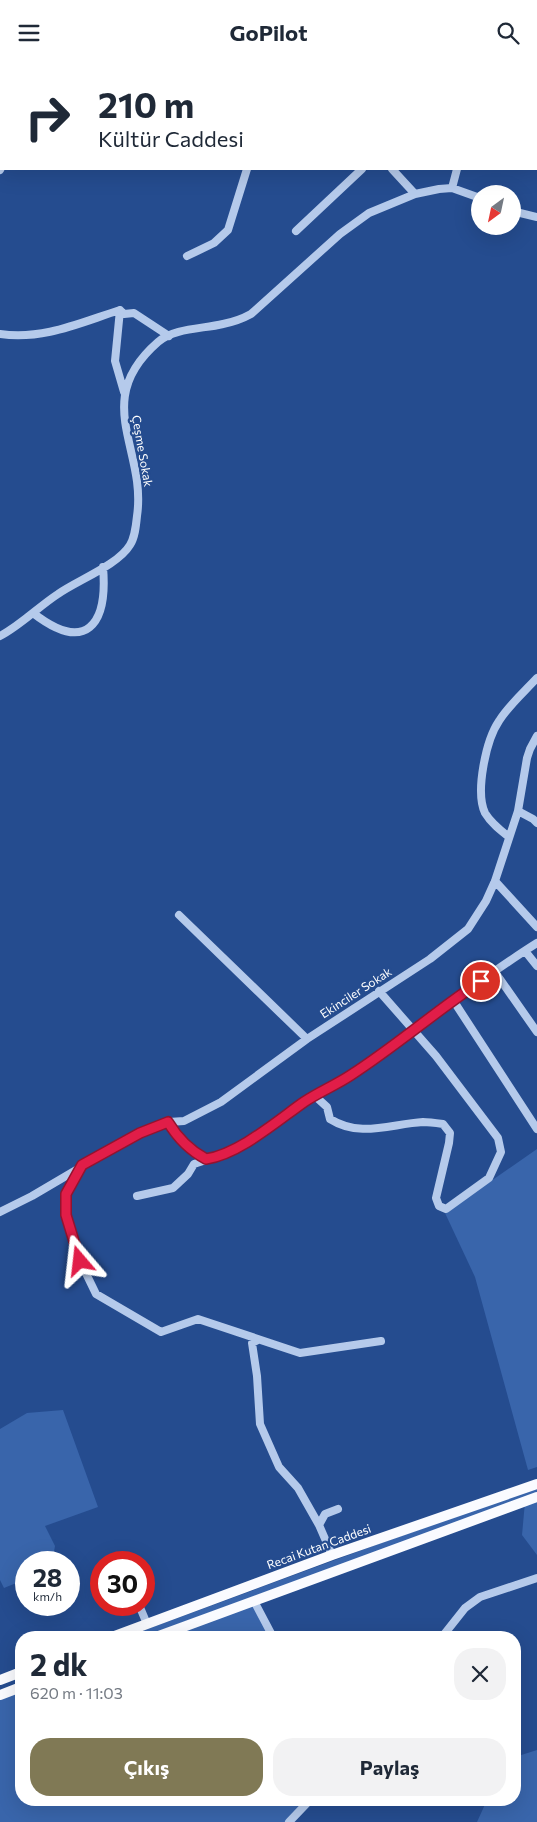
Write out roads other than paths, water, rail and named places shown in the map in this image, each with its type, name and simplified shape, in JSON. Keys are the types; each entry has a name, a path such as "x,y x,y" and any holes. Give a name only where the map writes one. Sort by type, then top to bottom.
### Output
{"main road":[{"name":"Recai Kutan Caddesi","path":"128,1631 332,1555 537,1484"},
{"path":"172,1631 537,1497"},
{"path":"0,1680 15,1674"},
{"path":"0,1695 15,1689"}],"street":[{"path":"187,256 214,243 228,229 247,170"},
{"path":"296,231 361,170"},
{"path":"393,170 415,194"},
{"path":"452,188 457,170"},
{"name":"Çeşme Sokak","path":"0,636 21,623 58,594 125,552 131,544 139,507 136,476 125,421 124,393 131,376 156,343 169,336 189,330 234,322 251,314 340,234 360,219 386,205 415,194 452,188 471,195"},
{"path":"521,213 537,217"},
{"path":"120,310 124,314 134,313 169,336"},
{"path":"0,334 39,335 120,310"},
{"path":"120,310 115,361 124,393"},
{"path":"33,613 62,631 77,632 90,627 99,617 104,600 103,567"},
{"path":"509,837 497,828 485,812 482,779 484,760 490,739 500,718 537,678"},
{"path":"534,742 537,756"},
{"name":"Ekinciler Sokak","path":"0,1212 32,1196 82,1165 140,1133 168,1122 184,1121 221,1102 307,1039 430,959 468,929 486,901 495,881 518,811 534,742"},
{"path":"518,811 537,823"},
{"path":"495,881 537,927"},
{"path":"179,915 307,1039"},
{"path":"136,1196 173,1188 188,1174 194,1164 220,1155 254,1138 315,1095 350,1076 453,999 537,943"},
{"path":"525,951 537,966"},
{"path":"495,972 537,1032"},
{"path":"315,1095 327,1107 330,1119 342,1127 370,1129 424,1122 443,1124 450,1133 436,1198 439,1206 446,1209 489,1178 501,1152 498,1138 436,1056 379,991"},
{"path":"453,999 537,1129"},
{"path":"168,1122 176,1134 206,1159"},
{"path":"82,1165 66,1194 66,1215 80,1261 96,1294 161,1332 198,1319 300,1353 381,1341"},
{"path":"258,1340 252,1343 257,1376 260,1424 279,1467 298,1488 319,1525 332,1555"},
{"path":"319,1525 325,1514 338,1509"},
{"path":"447,1631 465,1608 480,1597 537,1578"},
{"path":"254,1601 270,1631"},
{"path":"144,1616 147,1624"},
{"path":"289,1822 304,1806"}]}
